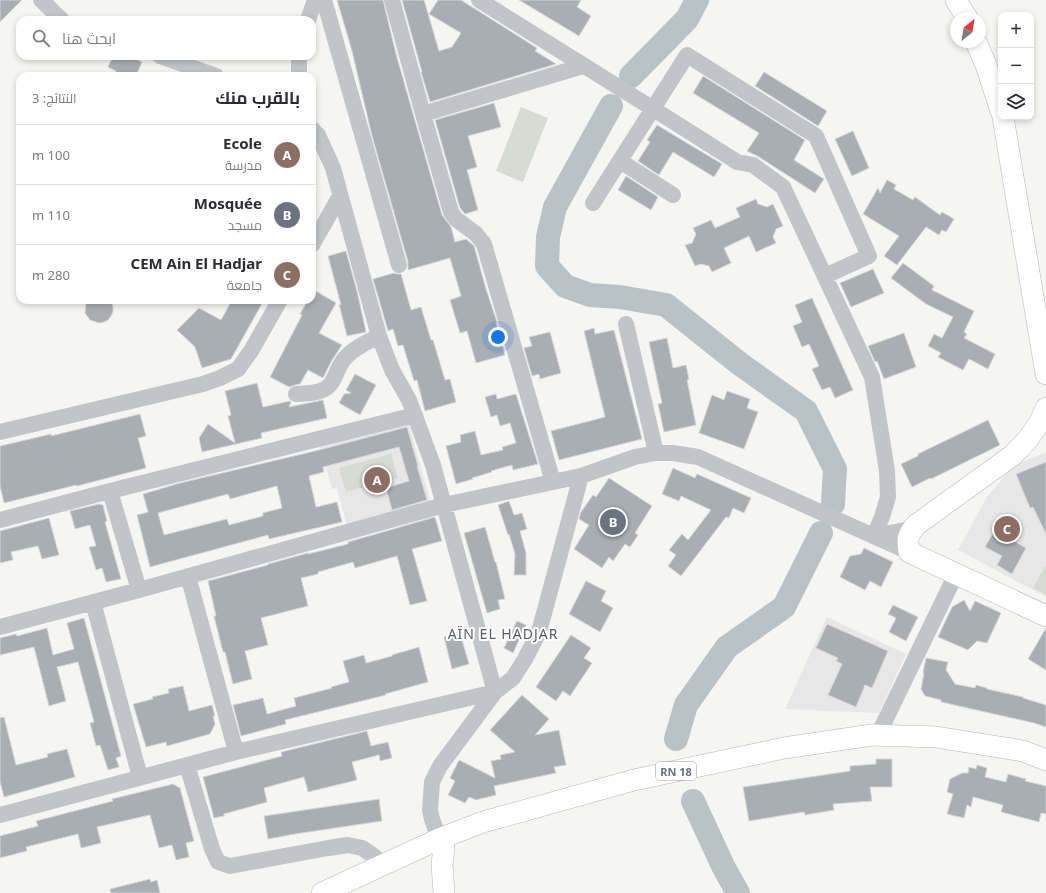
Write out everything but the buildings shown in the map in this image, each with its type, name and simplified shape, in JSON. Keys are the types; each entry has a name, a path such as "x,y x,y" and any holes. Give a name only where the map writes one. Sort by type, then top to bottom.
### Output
{"main road":[{"path":"956,0 963,12"},
{"path":"979,48 998,101"},
{"path":"1004,120 1046,374"},
{"path":"1046,408 1040,422 1028,439 1013,455 916,526 910,532 907,539 910,552 1046,616"},
{"name":"RN 18","path":"322,893 438,839 484,822 634,780 784,748 872,735 936,737 1023,751 1046,760"},
{"path":"438,839 444,848 442,864 444,893"}],"street":[{"path":"40,0 58,16"},
{"path":"309,16 315,0"},
{"path":"324,0 398,265"},
{"path":"392,0 451,212 456,219 476,234 484,244 553,482"},
{"path":"479,0 583,66 654,108 737,162 752,165 783,187 872,377 887,472 888,497 874,536"},
{"path":"593,203 687,56 816,136 869,256 825,276"},
{"path":"171,60 205,72"},
{"path":"299,60 299,72"},
{"path":"423,114 583,66"},
{"path":"316,133 333,168 379,336 392,370 409,400 432,465 495,692"},
{"path":"620,161 673,195"},
{"path":"316,238 340,196"},
{"path":"0,432 203,384 220,378 238,369 251,351 278,304"},
{"path":"626,324 656,453"},
{"path":"296,394 321,391 326,388 332,383 345,358 354,350 379,336"},
{"path":"0,520 415,415"},
{"path":"0,626 139,590 444,505 581,476 635,457 656,453 673,453 698,457 910,552"},
{"path":"438,839 430,810 432,782 440,766 495,692 513,678 539,632 581,476"},
{"path":"110,491 139,590"},
{"path":"874,536 890,534 916,526"},
{"path":"878,735 956,574"},
{"path":"188,576 236,752"},
{"path":"94,602 140,777"},
{"path":"0,816 236,752 495,692"},
{"path":"187,765 212,849 218,862 230,866 328,848 348,846 362,848 384,864"}],"shaded area":[{"path":"521,107 548,118 523,182 496,171"},
{"path":"408,422 431,503 347,526 337,488 332,489 320,447"},
{"path":"1046,452 1046,597 958,550 987,497 1013,466"},
{"path":"391,454 398,478 346,492 339,468"},
{"path":"1046,566 1046,595 1033,588"},
{"path":"827,617 906,654 879,713 785,709"}],"waterway":[{"path":"631,76 687,19 697,0"},
{"path":"611,106 555,207 548,237 547,266 565,286 590,295 620,297 666,305 740,364 806,411 835,469 833,504"},
{"path":"676,739 686,705 727,647 784,607 821,533"},
{"path":"693,801 724,868 738,893"}],"place":[{"name":"Ecole","path":"377,480"},
{"name":"Mosquée","path":"613,522"},
{"name":"CEM Ain El Hadjar","path":"1007,529"}],"district":[{"name":"AÏN EL HADJAR","path":"503,633"}]}
